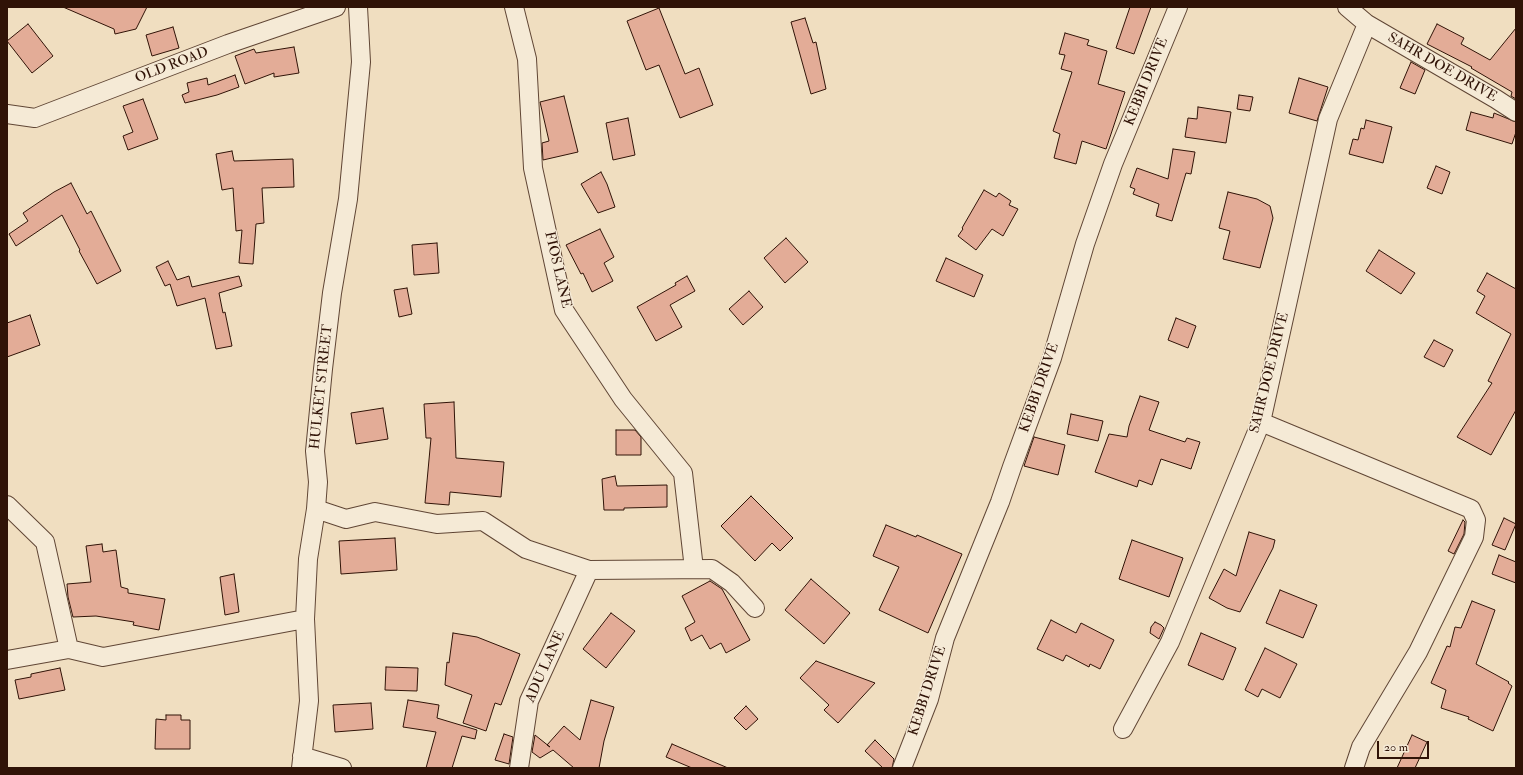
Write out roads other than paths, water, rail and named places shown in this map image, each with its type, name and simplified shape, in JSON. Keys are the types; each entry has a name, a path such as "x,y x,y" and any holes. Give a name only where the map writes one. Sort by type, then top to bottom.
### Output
{"street":[{"name":"OLD ROAD","path":"7,114 35,118 228,44 336,7"},
{"name":"HULKET STREET","path":"302,762 309,701 305,619 308,559 316,509 318,482 315,451 321,384 332,293 348,199 360,62 358,7"},
{"name":"FIOS LANE","path":"514,7 527,59 534,168 564,310 623,399 683,473 694,569"},
{"name":"KEBBI DRIVE","path":"902,768 929,699 945,638 1000,502 1052,358 1085,244 1113,164 1178,7"},
{"name":"SAHR DOE DRIVE","path":"1347,7 1367,24 1516,112"},
{"name":"SAHR DOE DRIVE","path":"1123,729 1170,642 1261,422 1328,119 1367,24"},
{"path":"1261,422 1471,509 1476,520 1474,537 1418,652 1361,747 1354,768"},
{"path":"7,506 45,542 69,649"},
{"path":"316,509 346,519 375,512 437,524 483,521 526,549 589,570 712,568 732,582 755,608"},
{"name":"ADU LANE","path":"519,768 529,701 589,570"},
{"path":"7,660 69,649 103,657 305,619"},
{"path":"302,762 342,768"}]}
